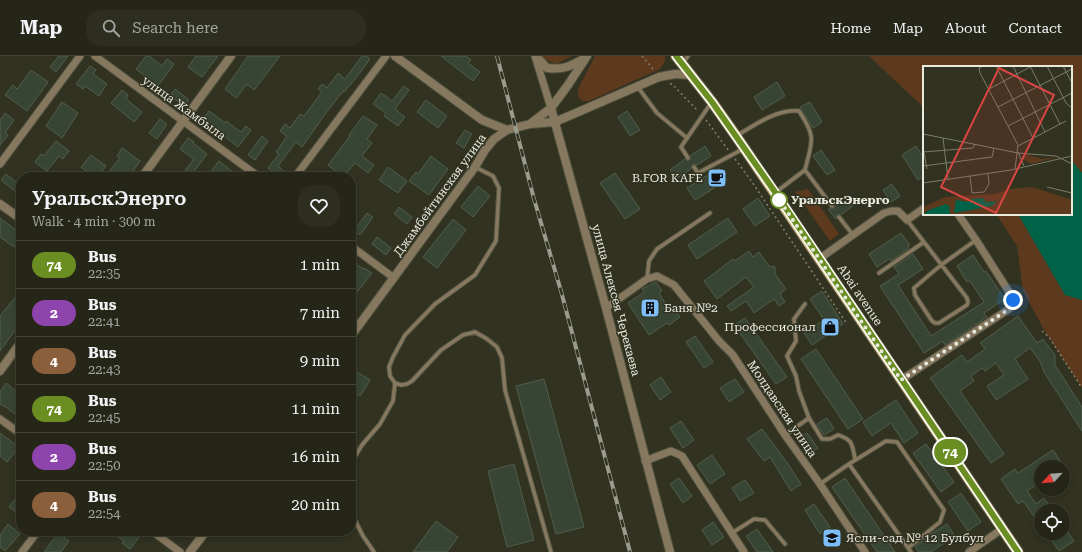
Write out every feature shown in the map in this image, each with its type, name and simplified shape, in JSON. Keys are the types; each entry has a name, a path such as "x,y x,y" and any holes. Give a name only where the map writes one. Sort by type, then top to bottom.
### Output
{"main road":[{"name":"Abai avenue","path":"682,59 690,75 712,102 775,192 1018,552"}],"street":[{"path":"0,164 80,56"},
{"name":"улица Жамбыла","path":"95,56 252,172"},
{"path":"146,172 231,56"},
{"path":"299,172 386,56"},
{"path":"395,56 482,120 507,130"},
{"path":"535,56 547,68 557,70 569,67 586,57"},
{"name":"улица Алексея Черекаева","path":"535,56 555,122 606,308 670,552"},
{"path":"530,124 551,108 586,57"},
{"name":"Джамбейтинская улица","path":"356,329 476,167 484,150 494,139 507,130 530,124 555,122 659,77 675,74 690,75"},
{"path":"0,204 16,215"},
{"path":"819,259 884,213 898,211 907,220 923,209"},
{"path":"901,380 1011,307 1013,300 1011,295 959,215"},
{"path":"356,250 394,278"},
{"name":"Молдавская улица","path":"647,279 657,276 674,285 733,356 758,392 785,436 820,484 865,552"},
{"path":"606,308 647,279"},
{"path":"0,371 16,349"},
{"path":"0,418 16,430"},
{"path":"645,461 671,451 682,456 744,552"},
{"path":"969,552 1002,529"},
{"path":"22,552 34,536"},
{"path":"159,536 180,552"},
{"path":"190,552 202,536"}],"lane":[{"path":"637,86 657,113 687,138"},
{"path":"688,158 681,148 712,102"},
{"path":"736,136 780,112 790,110 799,111 808,124 812,134 812,142 804,170 775,192"},
{"path":"694,167 698,173 732,156 744,148"},
{"path":"476,167 493,176 499,188 496,241 474,275 435,304 405,335 393,357 390,367 390,376 395,383 401,385 407,384 412,381 441,350 462,335 475,332 497,347 502,358 505,390 550,552"},
{"path":"804,170 832,206"},
{"path":"647,279 649,261 657,249 710,213"},
{"path":"839,216 853,235"},
{"path":"907,220 941,265 968,298 967,305 939,323 934,323 915,295 914,288 941,265 976,240"},
{"path":"879,273 924,242"},
{"path":"805,304 794,318 796,341 787,356 796,376 799,391 809,418 822,439 830,439 838,434 848,438 853,446 856,459"},
{"path":"356,455 362,445 380,424 390,407 393,401 395,383"},
{"path":"785,436 809,418"},
{"path":"820,484 856,459 886,441 897,442 944,510 940,522 909,550 849,464"},
{"path":"732,533 754,519 765,520 785,544"},
{"path":"356,522 363,536 374,552"}],"path":[{"path":"642,56 655,71"},
{"path":"665,84 672,84 702,115 756,188 847,324"},
{"path":"1042,331 1050,337 1082,388"}],"shaded area":[{"path":"543,56 572,56 556,64 546,60"},
{"path":"595,56 665,56 665,61 660,69 589,101 582,101 578,96 578,89"},
{"path":"869,56 1082,56 1082,173 1072,161 1072,66 923,66 923,107"},
{"path":"1072,161 1082,173 1082,300 1065,295 1019,215 1072,215"},
{"path":"808,189 839,234 830,241 795,192"},
{"path":"997,215 1019,215 1065,295 1082,300 1082,388 1044,330 1023,291 1017,246"}],"building":[{"path":"59,56 68,56 56,72 50,67"},
{"path":"146,56 149,56 162,66 167,59 174,64 158,86 136,69"},
{"path":"196,56 218,56 202,77 188,67"},
{"path":"248,56 280,56 254,90 247,84 236,98 225,89"},
{"path":"362,56 366,56 370,59 356,78 344,92 343,91 302,147 296,142 278,166 285,172 273,172 268,168 279,154 276,152 287,136 280,131 285,124 290,128 300,114 304,116 322,92 318,89 322,84 327,88 338,73 345,79"},
{"path":"441,56 466,56 471,60 468,63 480,72 473,81"},
{"path":"90,66 96,70 93,74 107,84 99,96 85,86 83,89 76,84"},
{"path":"31,70 48,82 27,111 5,95 13,85 17,89"},
{"path":"777,82 785,96 762,110 754,97"},
{"path":"404,86 409,90 395,109 405,117 398,126 384,116 386,113 373,104 381,93 392,101"},
{"path":"175,89 189,100 184,106 170,96"},
{"path":"122,90 128,95 126,99 142,112 134,122 111,103"},
{"path":"426,100 447,116 438,128 417,112"},
{"path":"62,102 78,113 62,138 46,126"},
{"path":"810,102 822,122 813,128 800,107"},
{"path":"209,111 225,123 226,121 241,132 246,126 251,130 238,147 203,119"},
{"path":"627,111 640,130 630,136 618,117"},
{"path":"5,113 14,120 5,133 8,135 0,145 0,120"},
{"path":"363,116 377,125 367,139 372,143 362,156 374,165 368,173 355,163 347,172 337,172 328,165 350,136 349,135"},
{"path":"160,119 167,124 157,139 149,133"},
{"path":"465,130 472,134 464,148 456,143"},
{"path":"262,136 268,141 255,160 248,155"},
{"path":"188,138 207,154 194,172 184,172 194,159 180,149"},
{"path":"56,141 69,151 63,159 59,156 47,171 35,162 41,154 44,156"},
{"path":"705,146 711,156 697,165 692,165 691,169 676,179 670,170 685,159 687,161 690,160 690,156"},
{"path":"916,146 923,156 923,177 918,180 902,155"},
{"path":"122,148 140,161 132,172 112,172 110,170 120,158 117,156"},
{"path":"821,150 835,170 827,175 813,156"},
{"path":"91,155 106,166 101,172 88,172 81,167"},
{"path":"431,156 448,169 429,195 409,181 416,172 418,174"},
{"path":"219,161 233,172 211,172"},
{"path":"388,167 407,181 398,193 379,180"},
{"path":"719,168 727,180 695,200 687,188"},
{"path":"615,173 640,209 625,219 600,183"},
{"path":"6,174 16,182 16,192 1,180"},
{"path":"892,184 900,196 891,202 883,190"},
{"path":"478,186 490,196 473,217 461,207"},
{"path":"847,195 855,204 841,215 837,214 836,219 828,209 834,209 835,204"},
{"path":"758,198 770,216 755,226 743,209"},
{"path":"399,207 412,217 407,224 394,214"},
{"path":"367,213 373,217 360,235 356,232 356,228"},
{"path":"0,218 16,230 16,244 14,247 0,237"},
{"path":"728,218 737,232 697,259 688,245"},
{"path":"453,219 466,230 437,268 423,257"},
{"path":"901,233 910,245 908,246 909,248 891,261 889,259 877,267 869,254"},
{"path":"377,237 391,248 386,255 372,244"},
{"path":"749,251 753,257 759,252 769,266 775,267 775,274 786,289 780,294 785,302 779,306 774,299 754,313 746,301 731,311 727,306 754,287 746,277 717,299 704,281 733,259 735,261"},
{"path":"913,254 923,269 898,285 931,336 984,302 970,281 967,282 957,266 973,255 1005,299 984,313 987,317 945,345 943,341 924,353 880,286 899,274 894,267"},
{"path":"356,264 372,273 358,291 356,289"},
{"name":"Баня №2","path":"656,282 662,291 659,293 669,309 673,307 680,317 669,325 667,323 649,335 628,303 644,292 642,289"},
{"path":"822,291 843,324 812,345 804,333 824,320 810,299"},
{"path":"16,296 16,329 0,351 0,316"},
{"path":"1018,316 1037,343 1043,339 1055,355 1055,365 1082,407 1082,431 1044,372 1040,361 1030,348 1015,359 1028,379 996,400 987,386 1004,375 996,363 985,371 982,368 971,376 974,381 960,391 1004,454 991,463 930,378 962,355 967,362 985,349 980,343"},
{"path":"745,318 787,377 776,384 734,325"},
{"path":"695,336 713,362 704,368 686,342"},
{"path":"816,349 863,419 848,429 801,359"},
{"path":"356,371 370,380 360,396 356,393"},
{"path":"661,377 671,392 660,400 650,385"},
{"path":"544,379 584,527 556,534 516,386"},
{"path":"735,379 744,392 729,402 720,388"},
{"path":"6,383 16,391 16,415 0,404 0,392"},
{"path":"896,400 918,433 904,443 891,423 872,436 863,422"},
{"path":"827,418 834,429 824,435 817,424"},
{"path":"681,421 694,440 683,448 670,428"},
{"path":"762,429 801,484 791,491 770,457 764,461 747,439"},
{"path":"0,433 16,445 16,451 7,462 0,456"},
{"path":"807,433 818,448 809,454 798,439"},
{"path":"926,444 954,482 941,492 913,453"},
{"path":"1053,450 1059,460 1038,460"},
{"path":"712,455 725,474 710,484 697,465"},
{"path":"1034,462 1034,486 1027,491 1036,504 1034,504 1034,516 1023,501 1018,504 1001,479 1015,469 1018,473"},
{"path":"514,464 534,540 507,547 488,471"},
{"path":"679,478 692,496 683,503 670,484"},
{"path":"845,478 895,552 877,552 832,487"},
{"path":"745,480 754,493 740,501 732,488"},
{"path":"961,493 981,522 968,531 948,502"},
{"path":"16,498 16,512 9,507"},
{"path":"1044,498 1048,504 1036,504"},
{"path":"814,504 830,527 820,534 805,510"},
{"path":"436,521 458,537 447,552 413,552"},
{"path":"713,522 724,537 712,545 702,530"},
{"path":"8,524 16,531 16,536 18,536 5,551 0,547 0,535"},
{"path":"947,524 955,536 931,552 919,552 915,547 928,536"},
{"path":"757,529 773,552 757,552 746,536"},
{"path":"1070,535 1074,541 1059,551 1051,540 1070,540"},
{"path":"56,536 62,536 69,541 61,552 44,552"},
{"path":"117,536 140,536 130,549 122,543 124,541"}],"railway":[{"path":"497,56 534,199 561,291 630,552"}],"bus line":[{"name":"74","path":"676,56 712,102 775,192 1018,552"}],"place":[{"name":"B.FOR KAFE","path":"717,178"},
{"name":"УральскЭнерго","path":"779,200"},
{"name":"Баня №2","path":"650,308"},
{"name":"Профессионал","path":"830,327"},
{"name":"Ясли-сад № 12 Булбул","path":"832,538"}],"route":[{"path":"779,200 778,198 901,380 1009,309 1013,304 1013,300"}]}
